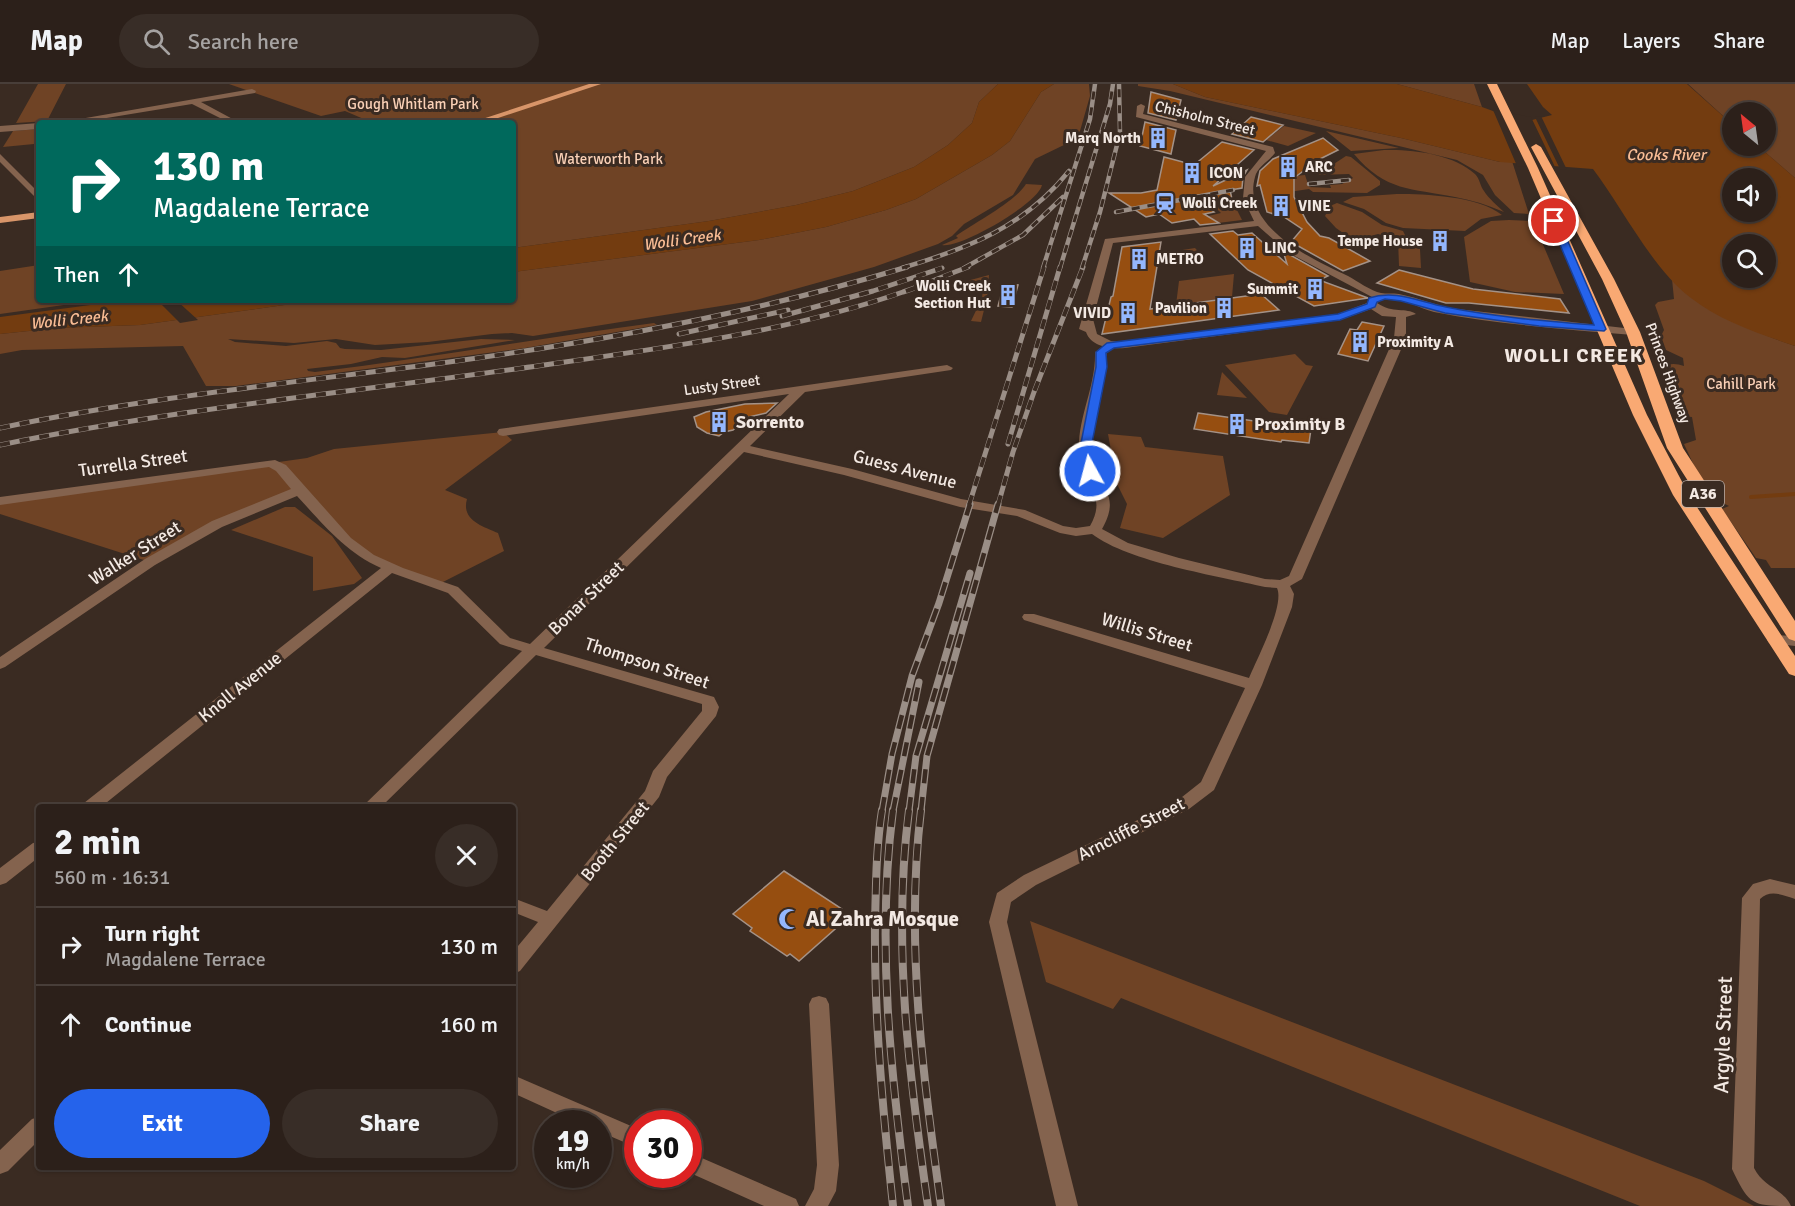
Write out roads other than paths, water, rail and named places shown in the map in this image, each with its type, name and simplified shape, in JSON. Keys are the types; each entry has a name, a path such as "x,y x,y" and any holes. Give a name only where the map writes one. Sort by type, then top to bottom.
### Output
{"highway":[{"name":"A36","path":"1492,84 1533,168 1636,407 1681,495 1795,670"},
{"name":"Princes Highway","path":"1518,110 1546,168 1608,279 1635,337 1675,448 1795,635"}],"main road":[{"path":"483,120 597,84"},
{"path":"0,220 36,215"}],"street":[{"path":"94,120 252,91 229,84"},
{"path":"193,101 230,120"},
{"name":"Chisholm Street","path":"1141,106 1139,115 1270,149 1271,153 1255,168 1247,187 1249,201 1260,223"},
{"path":"4,131 36,126"},
{"path":"0,158 36,195"},
{"path":"1603,333 1537,332 1453,316 1386,314 1376,301 1301,256 1277,239 1260,223 1109,241 1084,336 1106,349 1340,317 1376,301 1396,297 1435,308 1635,337"},
{"path":"1282,584 1295,579 1299,573 1400,338 1405,315 1416,307 1411,302"},
{"path":"1095,530 1104,511 1105,498 1087,465 1085,448 1106,349"},
{"name":"Lusty Street","path":"503,432 947,368"},
{"name":"Bonar Street","path":"373,804 802,388"},
{"name":"Guess Avenue","path":"740,447 847,472 960,503 1020,513 1060,529 1095,530 1104,538 1131,548 1265,583 1282,584"},
{"name":"Thompson Street","path":"271,463 281,468 346,541 369,558 390,568 453,590 505,641 704,699 711,703 710,712"},
{"name":"Turrella Street","path":"0,501 271,463"},
{"name":"Walker Street","path":"0,664 150,562 217,524 299,490"},
{"name":"Guess Avenue","path":"1060,529 1064,533 1092,543 1109,547 1131,548"},
{"name":"Knoll Avenue","path":"94,804 390,568"},
{"name":"Arncliffe Street","path":"1067,1206 998,922 1003,898 1030,880 1183,805 1208,786 1254,685 1285,607 1287,594 1282,584"},
{"name":"Willis Street","path":"1029,617 1254,685"},
{"path":"1774,640 1795,641"},
{"name":"Booth Street","path":"516,962 653,793 660,775 710,712"},
{"path":"0,878 36,850"},
{"name":"Argyle Street","path":"1780,1206 1752,1187 1743,1169 1751,898 1756,890 1766,886 1795,892"},
{"path":"516,906 552,920"},
{"path":"816,1206 825,1191 828,1165 819,1004"},
{"path":"516,1085 624,1133"},
{"path":"0,1164 36,1129"},
{"path":"702,1168 788,1206"}],"water":[{"path":"998,84 1054,84 1041,92 1010,141 992,155 916,199 886,210 826,227 759,240 516,272 516,248 709,221 796,205 853,191 914,167 948,145 972,123 979,102"},
{"name":"Cooks River","path":"1173,84 1397,84 1482,107 1512,118 1532,120 1552,115 1543,107 1527,84 1687,84 1722,115 1722,156 1770,156 1795,178 1795,346 1754,332 1715,314 1677,286 1651,255 1593,169 1500,162 1401,138 1205,97"},
{"path":"105,303 298,303 140,325 57,328 0,334 0,317"}],"waterway":[{"path":"1751,497 1795,494"}],"railway":[{"path":"1043,268 1090,119 1095,84"},
{"path":"1060,268 1110,104 1113,84"},
{"path":"1082,268 1100,212 1120,133 1119,84"},
{"path":"902,268 950,252 994,233 1033,207 1069,171"},
{"path":"1309,184 1349,180"},
{"path":"1116,212 1233,190"},
{"path":"964,268 1023,235 1063,197"},
{"path":"0,428 112,407 449,362 623,335 794,298 907,267"},
{"path":"0,445 203,410 544,365 725,337 859,306 968,267"},
{"path":"969,505 1044,267"},
{"path":"1008,444 1060,267"},
{"path":"998,505 1034,392 1083,267"},
{"path":"782,316 873,291 942,268"},
{"path":"679,334 788,310"},
{"path":"882,811 892,754 912,676 939,603 970,504"},
{"path":"921,811 927,756 998,504"},
{"path":"909,811 916,756 970,573"},
{"path":"893,811 919,682"},
{"path":"882,810 876,881 876,994 893,1206"},
{"path":"893,810 888,860 886,959 891,1058 908,1206"},
{"path":"909,810 902,909 905,1008 928,1206"},
{"path":"921,810 915,909 918,1008 941,1206"}],"place":[{"name":"Marq North","path":"1158,138"},
{"name":"ARC","path":"1288,167"},
{"name":"ICON","path":"1192,173"},
{"name":"Wolli Creek","path":"1165,203"},
{"name":"VINE","path":"1281,206"},
{"name":"Tempe House","path":"1440,241"},
{"name":"LINC","path":"1247,248"},
{"name":"METRO","path":"1139,259"},
{"name":"Summit","path":"1315,289"},
{"name":"Wolli Creek Section Hut","path":"1008,295"},
{"name":"Pavilion","path":"1224,308"},
{"name":"VIVID","path":"1128,313"},
{"name":"Proximity A","path":"1360,342"},
{"name":"Sorrento","path":"719,422"},
{"name":"Proximity B","path":"1237,424"},
{"name":"Al Zahra Mosque","path":"789,919"}],"district":[{"name":"WOLLI CREEK","path":"1574,355"}],"park label":[{"name":"Gough Whitlam Park","path":"413,104"},
{"name":"Waterworth Park","path":"609,159"},
{"name":"Cahill Park","path":"1741,384"}]}
